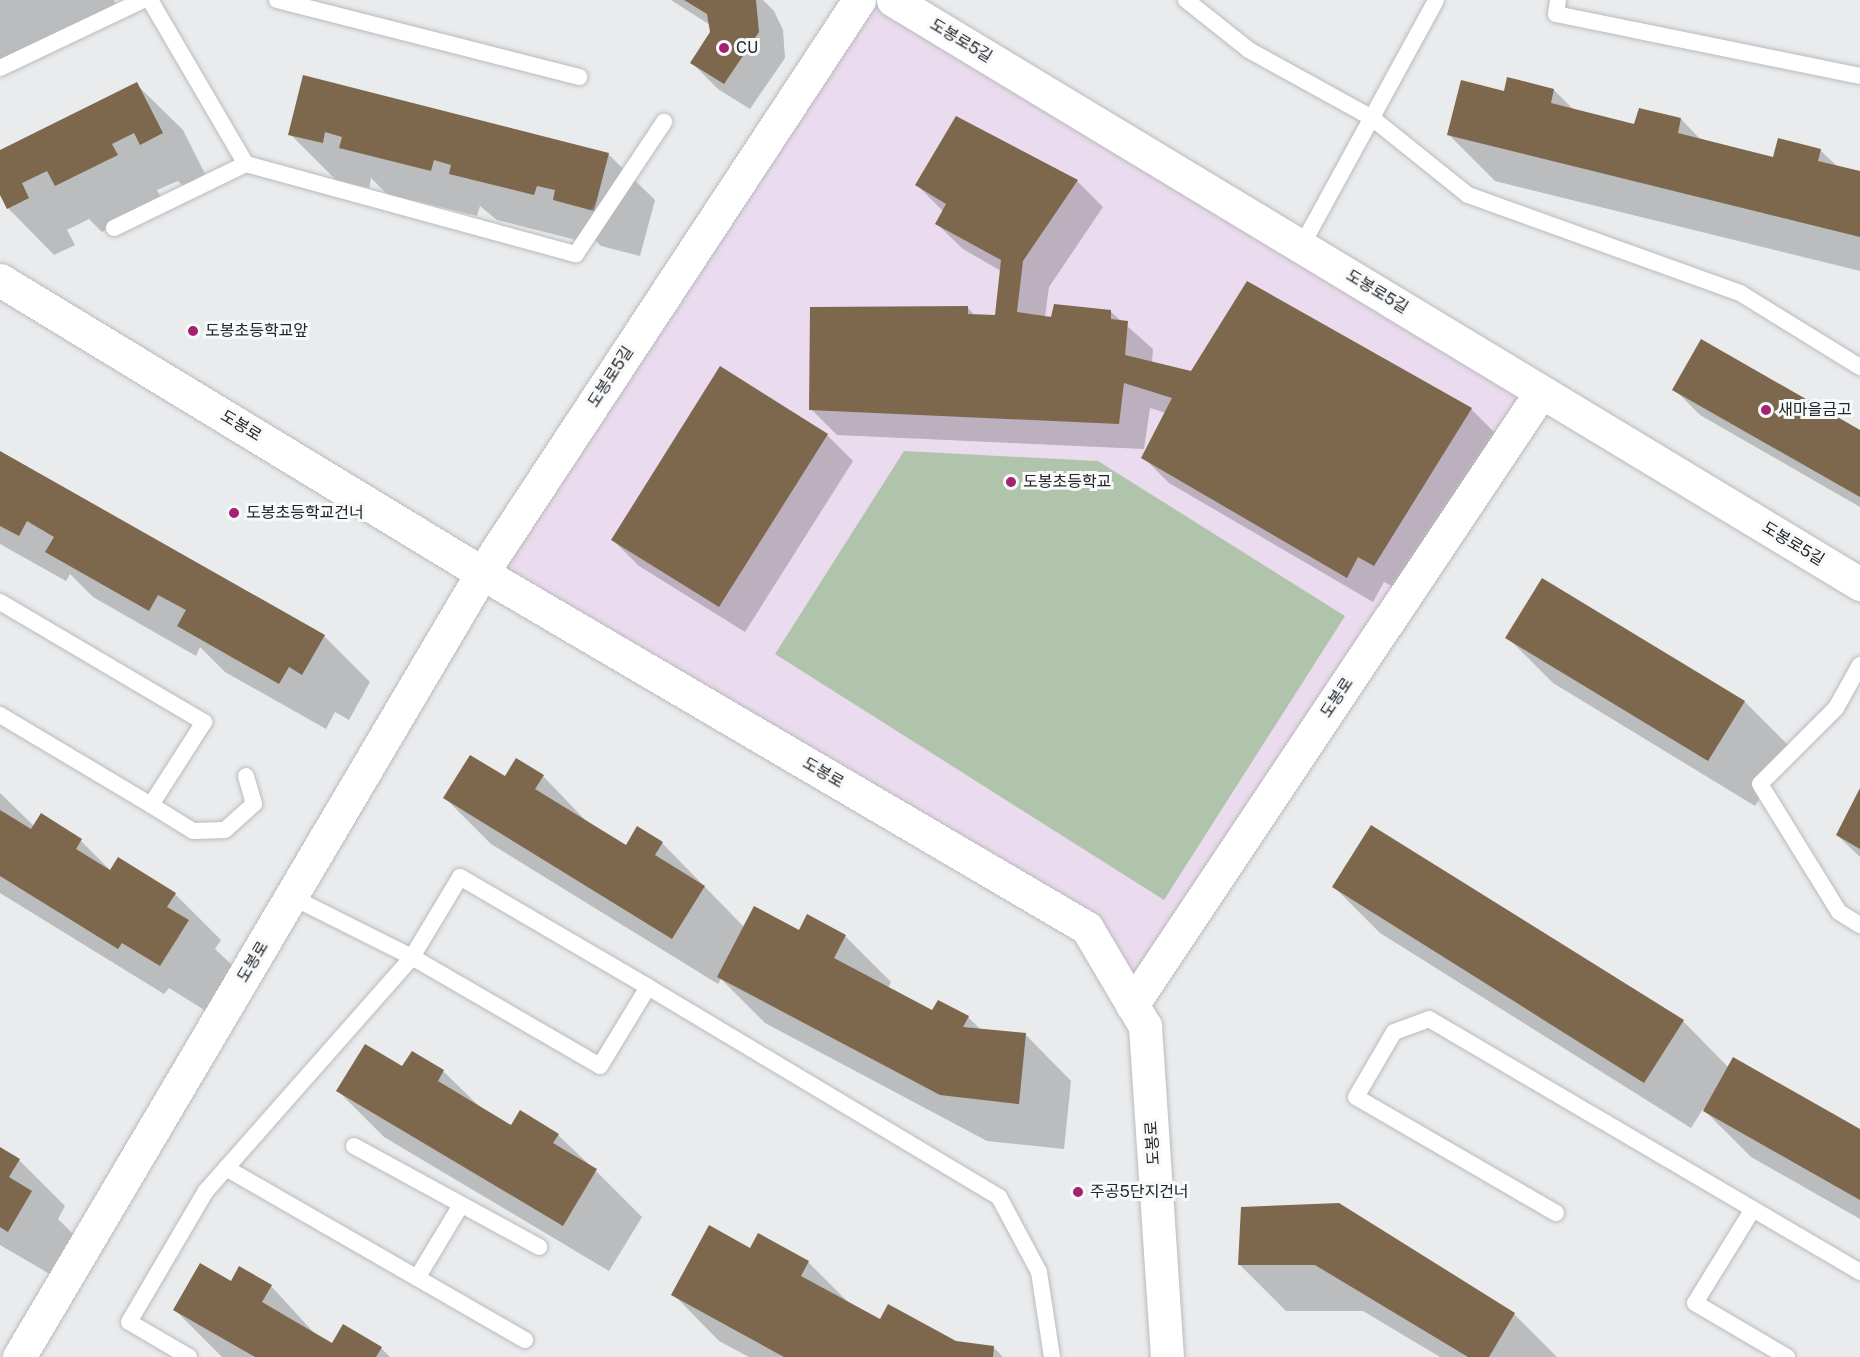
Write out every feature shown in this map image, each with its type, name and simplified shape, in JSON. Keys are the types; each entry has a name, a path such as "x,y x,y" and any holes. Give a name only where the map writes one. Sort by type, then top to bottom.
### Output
{"street":[{"name":"도봉로5길","path":"482,573 859,0"},
{"name":"도봉로5길","path":"893,0 1860,584"},
{"name":"도봉로","path":"0,280 482,573 1087,928 1145,1026 1167,1357"},
{"name":"도봉로","path":"1132,1005 1541,392"},
{"name":"도봉로","path":"25,1355 482,573"}],"lane":[{"path":"0,68 143,0"},
{"path":"150,0 246,164"},
{"path":"277,0 579,77"},
{"path":"1186,0 1249,50 1372,118 1468,195 1740,293 1860,367"},
{"path":"1301,246 1436,0"},
{"path":"1558,0 1556,14 1860,76"},
{"path":"114,228 246,164 576,254 664,122"},
{"path":"0,602 204,722 151,805"},
{"path":"1860,665 1836,708 1760,784 1839,912 1860,925"},
{"path":"0,715 193,831 225,830 254,804 246,776"},
{"path":"189,1357 129,1322 206,1191 412,957 460,877 999,1197 1039,1272 1052,1357"},
{"path":"292,897 412,957 600,1066 648,987"},
{"path":"1556,1213 1356,1097 1394,1032 1429,1019 1860,1272"},
{"path":"354,1146 540,1247"},
{"path":"226,1168 525,1340"},
{"path":"417,1278 460,1205"},
{"path":"1753,1209 1695,1303 1787,1357"}],"shaded area":[{"name":"도봉초등학교","path":"859,0 893,0 1541,392 1132,1005 1087,928 482,573"}],"green space":[{"path":"904,451 1098,461 1345,616 1164,900 775,654"}],"building":[{"name":"CU","path":"684,0 756,0 759,32 724,84 690,63 710,32 707,14"},
{"path":"303,75 609,153 594,211 553,200 555,190 537,186 534,195 449,174 451,165 434,160 431,171 339,148 342,137 325,132 323,143 288,135"},
{"path":"1507,77 1554,89 1551,103 1634,124 1639,108 1681,118 1678,133 1773,157 1778,138 1821,149 1818,161 1860,171 1860,237 1447,135 1461,80 1504,91"},
{"path":"137,82 163,133 140,145 134,133 112,144 118,155 55,186 47,171 22,183 29,198 7,209 0,195 0,150"},
{"name":"도봉초등학교","path":"956,116 1078,180 1023,261 1017,312 1051,317 1054,304 1111,310 1111,319 1128,321 1125,355 1191,371 1247,281 1472,408 1374,566 1358,557 1347,578 1141,458 1172,398 1124,383 1119,424 809,410 810,307 968,306 968,314 995,315 1001,260 935,224 946,204 915,185"},
{"name":"새마을금고","path":"1701,339 1860,430 1860,497 1672,390"},
{"path":"720,366 828,434 719,607 611,540"},
{"path":"0,451 325,635 302,675 289,667 279,684 177,626 186,610 158,595 149,611 45,552 54,537 27,521 19,536 0,526"},
{"path":"1542,578 1745,701 1708,761 1505,638"},
{"path":"470,755 505,776 516,758 544,775 535,789 626,845 637,826 663,842 655,855 705,886 672,939 443,798"},
{"path":"1860,788 1860,849 1836,835"},
{"path":"0,810 31,829 41,813 82,839 76,849 110,870 118,857 176,893 167,907 189,920 160,966 122,943 118,949 0,876"},
{"path":"1371,825 1684,1020 1644,1083 1332,887"},
{"path":"754,906 799,930 807,914 846,935 834,958 932,1010 938,1000 969,1016 963,1027 1026,1033 1019,1104 940,1095 717,977"},
{"path":"365,1044 402,1066 412,1051 444,1070 438,1081 511,1125 520,1110 559,1134 553,1143 597,1169 563,1226 336,1091"},
{"path":"1733,1057 1860,1129 1860,1200 1703,1111"},
{"path":"0,1147 20,1159 9,1177 32,1191 8,1232 0,1227"},
{"path":"1339,1203 1515,1313 1489,1357 1468,1357 1315,1265 1238,1265 1241,1207"},
{"path":"709,1225 750,1248 758,1233 809,1261 801,1276 880,1319 888,1304 956,1341 994,1346 993,1357 784,1357 671,1295"},
{"path":"200,1263 231,1281 239,1266 272,1285 262,1302 332,1343 343,1324 382,1347 376,1357 255,1357 173,1310"}],"place":[{"name":"CU","path":"724,48"},
{"name":"도봉초등학교앞","path":"193,331"},
{"name":"새마을금고","path":"1766,410"},
{"name":"도봉초등학교","path":"1011,482"},
{"name":"도봉초등학교건너","path":"234,513"},
{"name":"주공5단지건너","path":"1078,1192"}]}
